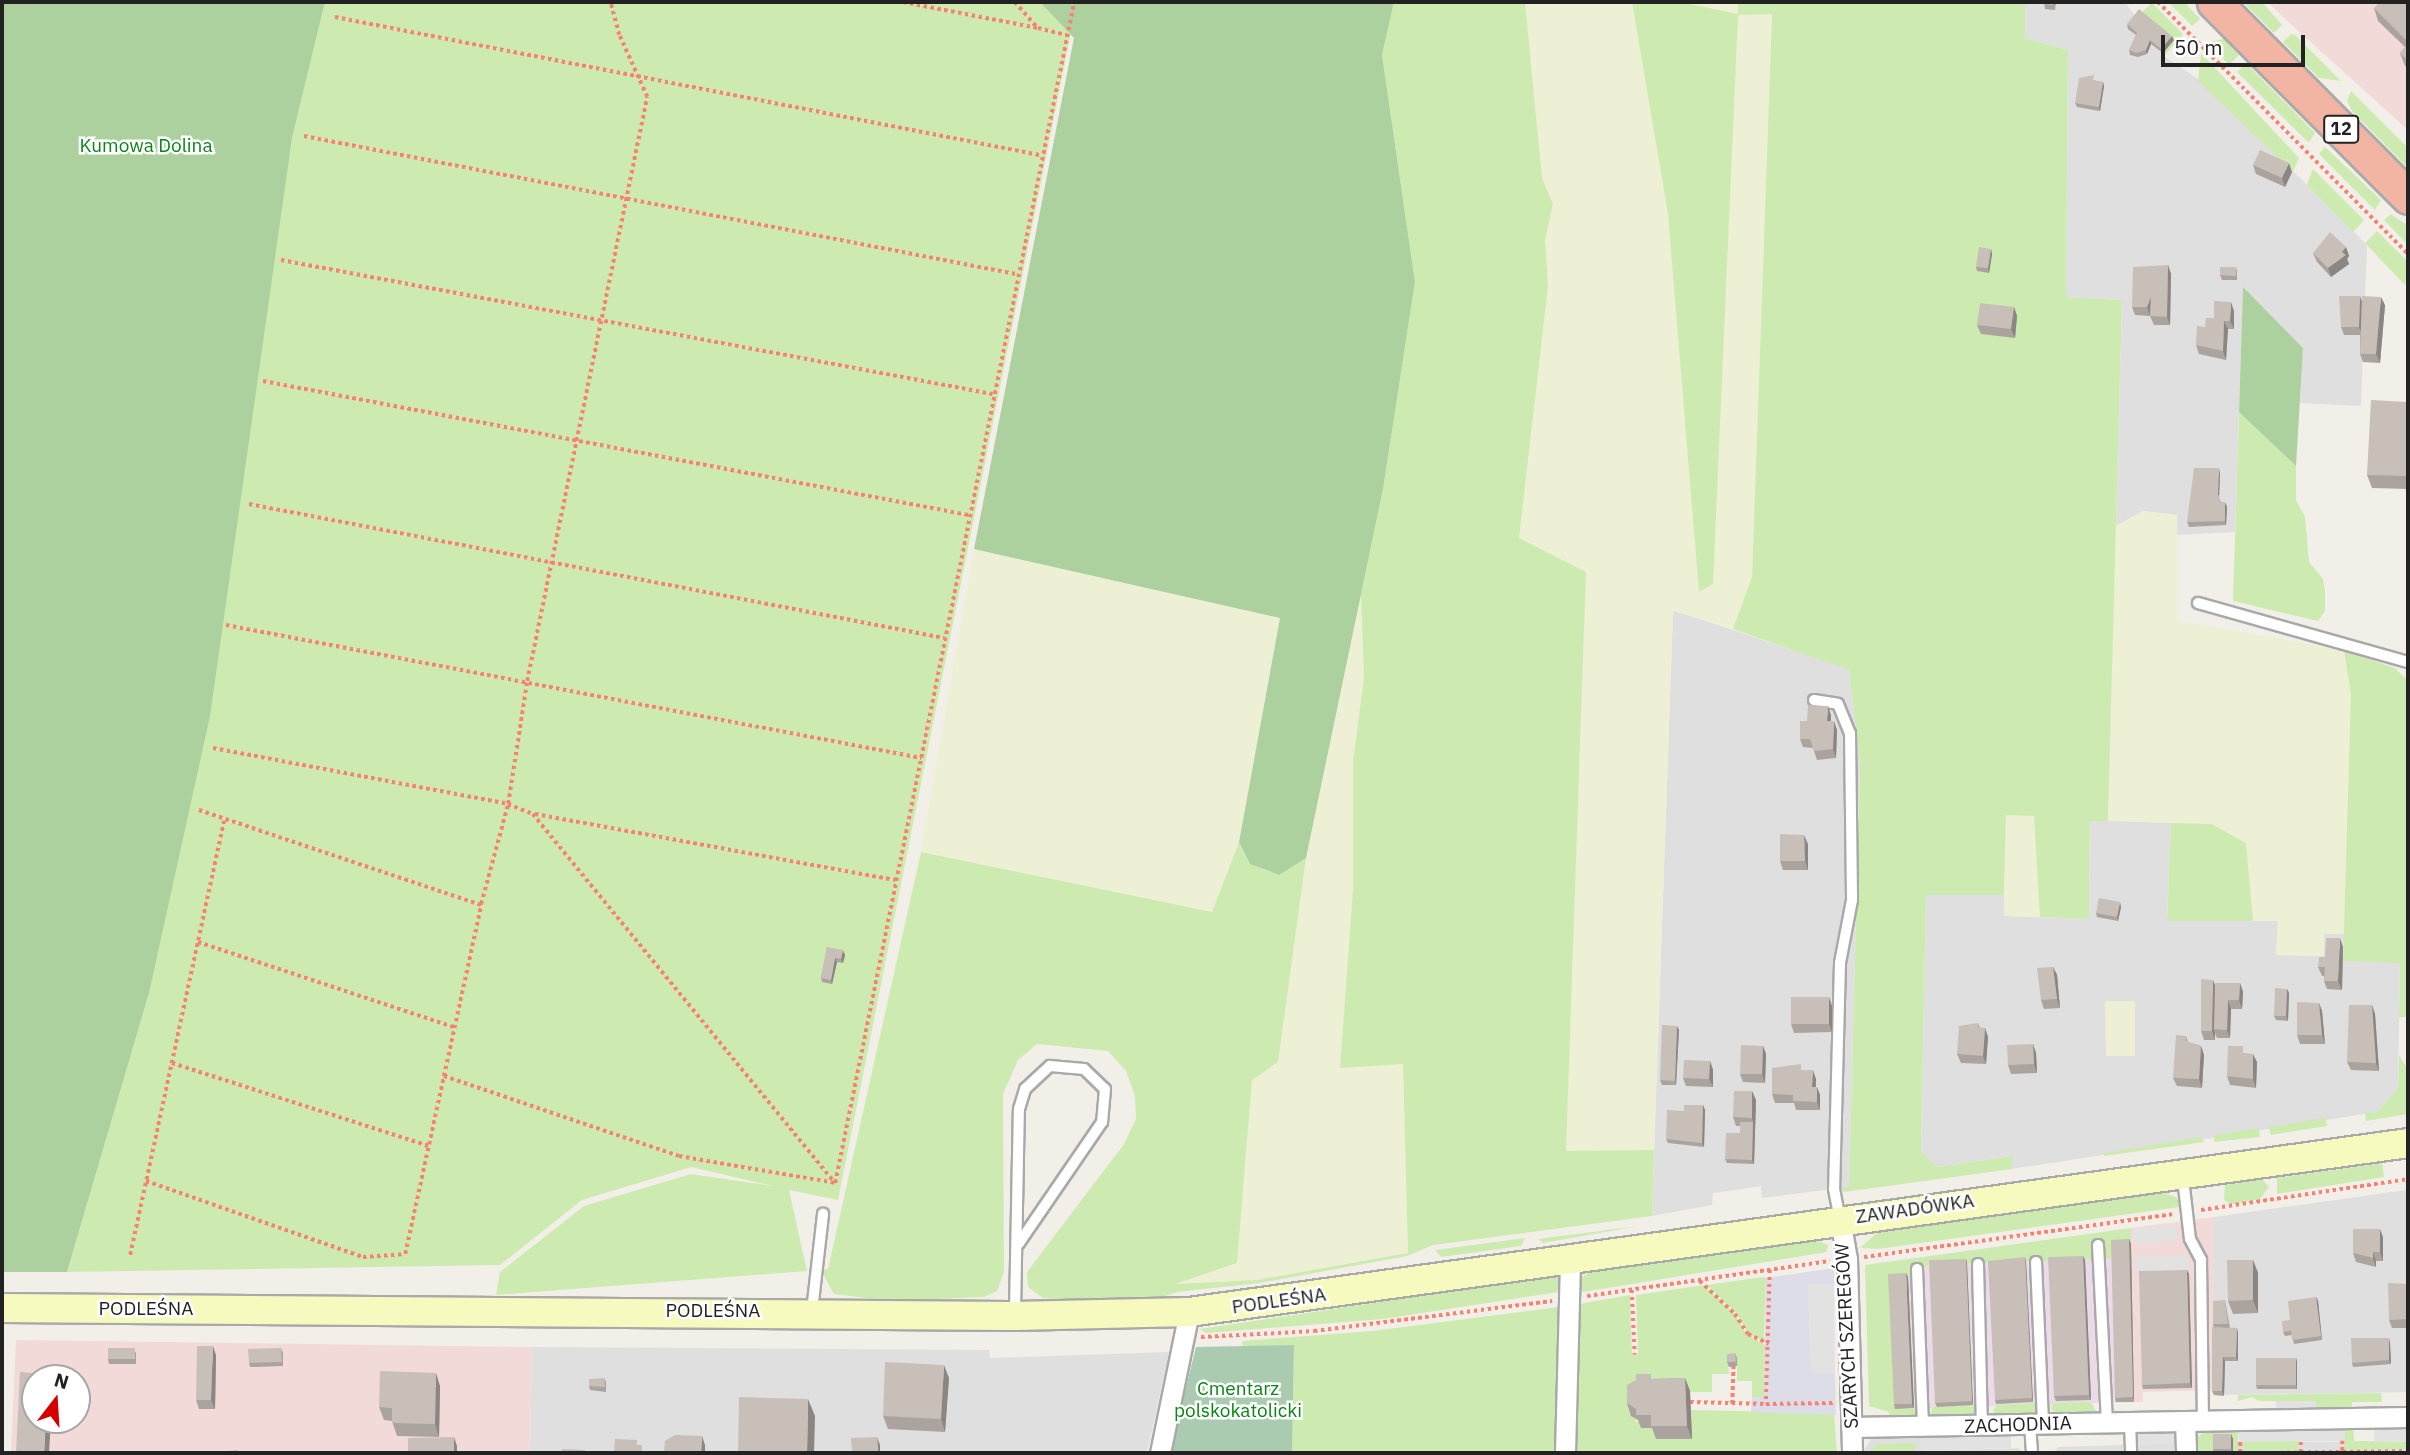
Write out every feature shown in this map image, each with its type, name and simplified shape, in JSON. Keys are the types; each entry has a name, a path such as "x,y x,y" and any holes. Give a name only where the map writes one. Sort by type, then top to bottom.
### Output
{"highway":[{"name":"12","path":"2214,2 2408,197"}],"main road":[{"name":"ZAWADÓWKA","path":"1422,1279 1840,1219 2408,1143"},
{"name":"PODLEŚNA","path":"2,1308 812,1312 1015,1316 1192,1325 1422,1279"}],"street":[{"name":"SZARYCH SZEREGÓW","path":"1840,1219 1847,1259 1852,1453"},
{"path":"1565,1453 1572,1298 1570,1257"},
{"path":"1160,1453 1192,1325"},
{"name":"ZACHODNIA","path":"1851,1427 1923,1428 2130,1421 2408,1417"},
{"path":"2186,1453 2194,1421"}],"lane":[{"path":"2198,603 2408,662"},
{"path":"1814,701 1838,704 1850,733 1852,900 1840,963 1834,1189 1840,1219"},
{"path":"1015,1316 1019,1244 1019,1109 1025,1089 1050,1066 1084,1069 1105,1089 1102,1122 1019,1244"},
{"path":"2183,1174 2190,1239 2201,1260 2194,1421"},
{"path":"812,1312 823,1214"},
{"path":"2098,1245 2107,1422"},
{"path":"2032,1453 2037,1424 2036,1262"},
{"path":"1978,1264 1982,1426"},
{"path":"1917,1269 1923,1428"},
{"path":"2130,1421 2131,1453"}],"path":[{"path":"146,1181 363,1257 405,1254 453,1027 508,804 527,681 647,97 610,2"},
{"path":"903,2 1066,35"},
{"path":"1015,2 1038,28"},
{"path":"835,1183 1040,155 1074,2"},
{"path":"2158,2 2408,254"},
{"path":"335,17 1040,155"},
{"path":"304,136 1016,274"},
{"path":"281,260 993,394"},
{"path":"263,380 970,515"},
{"path":"249,504 945,638"},
{"path":"226,625 921,758"},
{"path":"214,748 508,804 533,814 896,880"},
{"path":"199,810 224,821 482,904"},
{"path":"533,814 835,1183"},
{"path":"130,1255 224,821"},
{"path":"198,942 453,1027"},
{"path":"172,1063 429,1146"},
{"path":"444,1076 679,1156 835,1183"},
{"path":"1192,1325 1314,1331 1700,1281 2408,1178"},
{"path":"1766,1404 1770,1270"},
{"path":"1700,1281 1721,1298 1748,1334 1769,1344"},
{"path":"1632,1290 1635,1355"},
{"path":"1732,1404 1733,1366"},
{"path":"1690,1402 1839,1403"},
{"path":"2240,1441 2240,1453"},
{"path":"2342,1441 2342,1453"},
{"path":"2301,1442 2301,1453"},
{"path":"2266,1453 2408,1451"}],"shaded area":[{"path":"2025,2 2125,2 2165,57 2207,85 2367,245 2361,406 2300,403 2303,348 2243,288 2235,532 2176,535 2176,515 2143,511 2116,526 2122,300 2066,297 2068,50 2025,38"},
{"path":"2268,2 2408,2 2408,130 2284,18"},
{"path":"1673,610 1849,669 1860,764 1849,1187 1762,1198 1761,1186 1713,1193 1712,1205 1652,1216"},
{"path":"2090,820 2171,823 2167,921 2278,921 2276,955 2324,956 2324,934 2344,934 2343,961 2400,962 2398,1088 2377,1112 2012,1169 2011,1156 1937,1167 1921,1151 1926,895 2004,895 2004,916 2089,919"},
{"path":"2406,1190 2408,1392 2214,1395 2214,1217"},
{"path":"2214,1217 2214,1390 2143,1392 2143,1402 2134,1402 2131,1228"},
{"path":"2177,1226 2178,1240 2134,1244 2133,1229"},
{"path":"2131,1244 2134,1402 1895,1409 1889,1322 1908,1277 1921,1266 2091,1260 2092,1245"},
{"path":"2189,1256 2189,1271 2135,1272 2135,1257"},
{"path":"1834,1268 1834,1284 1808,1284 1811,1373 1835,1374 1836,1415 1751,1412 1752,1397 1764,1397 1766,1278"},
{"path":"1808,1283 1834,1284 1835,1374 1811,1373"},
{"path":"16,1340 532,1347 530,1453 11,1453"},
{"path":"532,1347 989,1350 990,1358 1169,1352 1147,1453 530,1453"},
{"path":"2276,1401 2316,1401 2316,1410 2276,1410"},
{"path":"2345,1427 2345,1441 2239,1441 2238,1428"},
{"path":"2353,1427 2354,1441 2408,1442 2408,1453 2197,1453 2202,1433 2239,1441 2339,1442"},
{"path":"2374,1427 2408,1427 2408,1442 2374,1441"},
{"path":"2174,1429 2175,1444 2137,1445 2136,1431"},
{"path":"2011,1435 2011,1448 1921,1451 1921,1437"},
{"path":"1921,1437 1921,1451 2019,1448 2022,1453 1862,1453 1871,1439"},
{"path":"2180,1443 2181,1453 2054,1453 2058,1447"}],"green space":[{"name":"Kumowa Dolina","path":"2,2 325,2 292,138 210,716 149,993 67,1272 2,1272"},
{"path":"325,2 1077,2 838,1200 789,1190 807,1271 496,1295 500,1272 584,1206 691,1174 773,1186 691,1167 582,1200 500,1265 67,1272 149,993 292,138"},
{"path":"1040,2 1394,2 1382,55 1415,282 1383,489 1306,858 1279,875 1250,864 1239,842 1280,618 974,549 1074,38"},
{"path":"1394,2 1525,2 1542,178 1553,204 1545,240 1548,286 1519,538 1586,572 1566,1151 1654,1150 1652,1216 1433,1245 1407,1256 1260,1283 1177,1292 1137,1305 1043,1298 1028,1287 1027,1272 1124,1144 1136,1119 1135,1096 1126,1071 1108,1051 1037,1044 1018,1060 1003,1094 1004,1272 997,1291 984,1297 890,1301 834,1294 821,1270 828,1269 921,852 1212,912 1239,842 1250,864 1278,875 1306,858 1278,1062 1252,1080 1237,1263 1175,1284 1257,1280 1408,1253 1403,1064 1340,1068 1353,889 1353,761 1364,678 1361,595 1383,489 1415,282 1382,55"},
{"path":"1525,2 1632,2 1668,214 1738,14 1681,2 1738,2 1739,14 1772,14 1752,577 1733,629 1673,611 1654,1150 1566,1151 1586,572 1519,538 1548,286 1545,240 1553,204 1542,178"},
{"path":"1632,2 1681,2 1738,14 1738,2 2025,2 2025,38 2068,50 2066,297 2122,300 2108,821 2090,821 2089,919 2040,917 2034,816 2006,815 2004,895 1926,895 1921,1151 1937,1167 2012,1156 2012,1169 1844,1192 1840,1188 1849,1187 1860,764 1849,670 1733,629 1752,577 1772,14 1738,15 1713,584 1699,592 1668,214"},
{"path":"2168,2 2184,2 2200,19 2192,26"},
{"path":"2243,2 2262,2 2282,25 2274,33"},
{"path":"2152,3 2183,34 2166,54 2140,14"},
{"path":"2291,34 2341,81 2319,78 2283,42"},
{"path":"2224,39 2239,55 2229,65 2208,42"},
{"path":"2201,53 2299,158 2293,172 2198,81"},
{"path":"2246,63 2315,133 2309,143 2237,72"},
{"path":"2351,91 2408,148 2408,168 2352,111 2347,101"},
{"path":"2325,147 2381,200 2375,210 2319,154"},
{"path":"2313,169 2364,220 2353,232 2307,185"},
{"path":"2391,214 2408,226 2408,245 2384,220"},
{"path":"2377,231 2408,262 2405,285 2365,243"},
{"path":"2243,287 2303,348 2296,466 2239,412"},
{"path":"2239,412 2296,466 2296,500 2305,517 2309,562 2323,579 2325,591 2325,611 2318,621 2233,601"},
{"path":"2143,511 2177,515 2177,621 2344,650 2351,694 2344,934 2324,934 2324,956 2276,955 2278,921 2253,921 2246,843 2212,824 2108,821 2116,526"},
{"path":"974,549 1280,618 1239,842 1212,912 921,852"},
{"path":"1361,595 1364,678 1353,761 1353,889 1340,1068 1403,1064 1408,1254 1257,1280 1171,1284 1237,1263 1252,1080 1278,1062 1306,858"},
{"path":"2344,651 2395,668 2408,681 2408,1016 2399,1018 2400,963 2343,961 2351,694"},
{"path":"2006,815 2034,816 2040,917 2004,916"},
{"path":"2171,823 2212,824 2246,843 2253,921 2167,921"},
{"path":"2105,1001 2135,1001 2135,1056 2106,1056"},
{"path":"2399,1055 2408,1070 2408,1114 2366,1121 2365,1113 2377,1112 2398,1088"},
{"path":"2326,1118 2327,1126 2271,1135 2269,1127"},
{"path":"2259,1128 2260,1137 2214,1142 2214,1135"},
{"path":"2201,1137 2204,1142 2104,1156 2104,1153"},
{"path":"2382,1163 2384,1177 2277,1194 2277,1178"},
{"path":"2262,1179 2269,1187 2260,1199 2231,1204 2224,1200 2225,1185"},
{"path":"2165,1193 2178,1198 2180,1207 1878,1249 1860,1248 1879,1231"},
{"path":"1639,1226 1543,1243 1538,1239"},
{"path":"2131,1228 2131,1244 2113,1244 2113,1258 2105,1258 2105,1245 2092,1245 2092,1260 1930,1265 1908,1277 1889,1278 1896,1409 1919,1408 1918,1417 1890,1418 1889,1412 1869,1406 1865,1265"},
{"path":"1525,1238 1521,1246 1441,1257 1435,1250"},
{"path":"1816,1240 1828,1245 1827,1252 1583,1292 1580,1287 1580,1278 1590,1272"},
{"path":"1552,1276 1561,1278 1565,1291 1383,1319 1206,1333 1200,1329"},
{"path":"1766,1278 1764,1342 1748,1333 1736,1313 1707,1285"},
{"path":"1705,1285 1735,1314 1747,1334 1765,1345 1764,1397 1752,1397 1752,1381 1737,1381 1737,1358 1728,1358 1729,1374 1712,1374 1712,1392 1656,1392 1635,1422 1690,1410 1834,1413 1837,1453 1572,1453 1579,1304 1630,1295 1632,1355 1638,1355 1636,1295"},
{"path":"1566,1306 1558,1453 1292,1453 1294,1345 1243,1347 1242,1341 1373,1331"},
{"name":"Cmentarz polskokatolicki","path":"1294,1345 1292,1453 1170,1453 1196,1347"},
{"path":"2381,1393 2382,1402 2352,1402 2352,1410 2316,1410 2316,1401 2259,1401 2252,1397 2238,1401 2238,1395"},
{"path":"2091,1402 2097,1413 2056,1414 2051,1409 2052,1403"},
{"path":"2038,1403 2035,1415 1996,1415 1993,1410 1997,1405"},
{"path":"1973,1405 1977,1416 1931,1415 1932,1407"},
{"path":"2345,1427 2353,1427 2354,1441 2408,1442 2408,1449 2345,1450"},
{"path":"2207,1428 2238,1428 2238,1453 2197,1453 2198,1437"},
{"path":"2298,1441 2298,1450 2243,1451 2243,1442"},
{"path":"1917,1443 1914,1453 1868,1453 1878,1444"}],"building":[{"path":"2380,2 2408,2 2408,42 2374,8"},
{"path":"2139,9 2172,36 2161,49 2150,40 2146,50 2136,53 2129,50 2137,33 2127,24"},
{"path":"2408,44 2408,61 2400,53"},
{"path":"2094,75 2093,80 2103,82 2099,107 2075,103 2079,78"},
{"path":"2260,150 2289,163 2282,178 2253,165"},
{"path":"2330,232 2346,247 2342,252 2346,255 2328,268 2313,253"},
{"path":"1979,247 1991,249 1988,268 1976,267"},
{"path":"2168,265 2167,317 2150,316 2151,297 2147,307 2132,307 2133,267"},
{"path":"2220,267 2236,267 2236,276 2220,275"},
{"path":"2339,296 2360,296 2359,327 2341,327"},
{"path":"2362,296 2381,297 2376,354 2360,354"},
{"path":"2214,301 2231,302 2230,321 2224,321 2223,351 2196,345 2197,326 2205,327 2206,318 2214,318"},
{"path":"1980,303 2014,307 2011,329 1977,325"},
{"path":"2371,400 2408,402 2408,476 2367,475"},
{"path":"2194,468 2219,468 2218,494 2220,502 2225,502 2225,521 2187,522"},
{"path":"1808,705 1828,706 1827,721 1834,721 1833,749 1814,751 1810,739 1800,739 1800,721 1807,721"},
{"path":"1780,834 1804,835 1805,861 1780,861"},
{"path":"2099,898 2120,902 2117,917 2096,913"},
{"path":"2326,938 2340,938 2338,981 2324,981 2325,967 2318,967 2319,957 2325,957"},
{"path":"827,947 843,950 841,959 835,958 831,980 821,978"},
{"path":"2053,967 2057,999 2041,1000 2037,968"},
{"path":"2201,979 2213,980 2212,1031 2201,1031"},
{"path":"2215,983 2240,983 2239,1000 2228,1000 2227,1030 2214,1029"},
{"path":"2275,988 2287,989 2286,1016 2274,1016"},
{"path":"1791,997 1829,997 1829,1024 1791,1024"},
{"path":"2297,1002 2319,1003 2322,1035 2297,1035"},
{"path":"2349,1005 2372,1005 2376,1063 2347,1062"},
{"path":"1978,1023 1978,1027 1985,1028 1983,1056 1957,1054 1959,1026"},
{"path":"1662,1025 1677,1026 1675,1081 1660,1080"},
{"path":"2176,1035 2186,1036 2186,1041 2201,1046 2199,1079 2173,1078"},
{"path":"2033,1044 2034,1064 2008,1065 2007,1045"},
{"path":"1741,1045 1763,1046 1762,1074 1740,1074"},
{"path":"2228,1046 2243,1046 2243,1053 2253,1054 2253,1079 2227,1076"},
{"path":"1684,1060 1710,1061 1709,1079 1683,1078"},
{"path":"1801,1064 1801,1070 1813,1070 1812,1087 1817,1087 1817,1102 1793,1101 1793,1095 1772,1094 1772,1068"},
{"path":"1734,1091 1752,1091 1752,1118 1733,1117"},
{"path":"1684,1105 1703,1105 1702,1143 1666,1139 1667,1110 1684,1111"},
{"path":"1740,1122 1753,1122 1752,1160 1725,1159 1726,1133 1740,1133"},
{"path":"2353,1229 2380,1229 2380,1252 2373,1252 2373,1258 2353,1253"},
{"path":"2129,1239 2133,1397 2115,1398 2111,1240"},
{"path":"2083,1256 2089,1395 2054,1396 2048,1257"},
{"path":"2025,1257 2032,1398 1995,1400 1988,1261"},
{"path":"1966,1259 1972,1401 1935,1403 1929,1260"},
{"path":"2227,1260 2253,1260 2253,1300 2228,1301"},
{"path":"2187,1270 2190,1383 2142,1385 2139,1271"},
{"path":"1906,1273 1912,1404 1894,1404 1888,1274"},
{"path":"2388,1283 2408,1284 2408,1319 2389,1320"},
{"path":"2316,1297 2321,1336 2292,1340 2291,1331 2283,1332 2282,1321 2290,1320 2288,1301"},
{"path":"2225,1300 2228,1324 2213,1324 2213,1301"},
{"path":"2212,1327 2237,1328 2236,1357 2223,1357 2222,1391 2212,1391"},
{"path":"2351,1338 2389,1338 2389,1360 2352,1363"},
{"path":"197,1346 213,1346 211,1400 196,1400"},
{"path":"108,1348 135,1348 135,1359 108,1359"},
{"path":"281,1348 282,1362 249,1363 248,1349"},
{"path":"1735,1353 1736,1362 1727,1362 1727,1354"},
{"path":"2256,1358 2296,1358 2296,1385 2256,1385"},
{"path":"885,1362 944,1365 941,1419 883,1416"},
{"path":"380,1371 436,1373 435,1424 392,1423 392,1408 379,1407"},
{"path":"20,1372 21,1434 45,1434 44,1453 16,1453"},
{"path":"1636,1374 1651,1374 1651,1379 1685,1378 1687,1426 1651,1426 1651,1415 1636,1415 1636,1409 1627,1403 1627,1385 1636,1380"},
{"path":"604,1378 605,1387 589,1386 589,1379"},
{"path":"739,1397 808,1399 807,1453 738,1453"},
{"path":"2213,1434 2231,1434 2231,1449 2213,1449"},
{"path":"675,1435 702,1436 701,1453 664,1453 665,1441"},
{"path":"454,1437 454,1453 408,1453 408,1438"},
{"path":"877,1437 878,1453 852,1453 851,1438"},
{"path":"615,1439 637,1440 637,1445 642,1445 642,1453 614,1453"},
{"path":"562,1449 585,1450 585,1453 562,1453"},
{"path":"238,1450 238,1453 217,1453 217,1452"}]}
